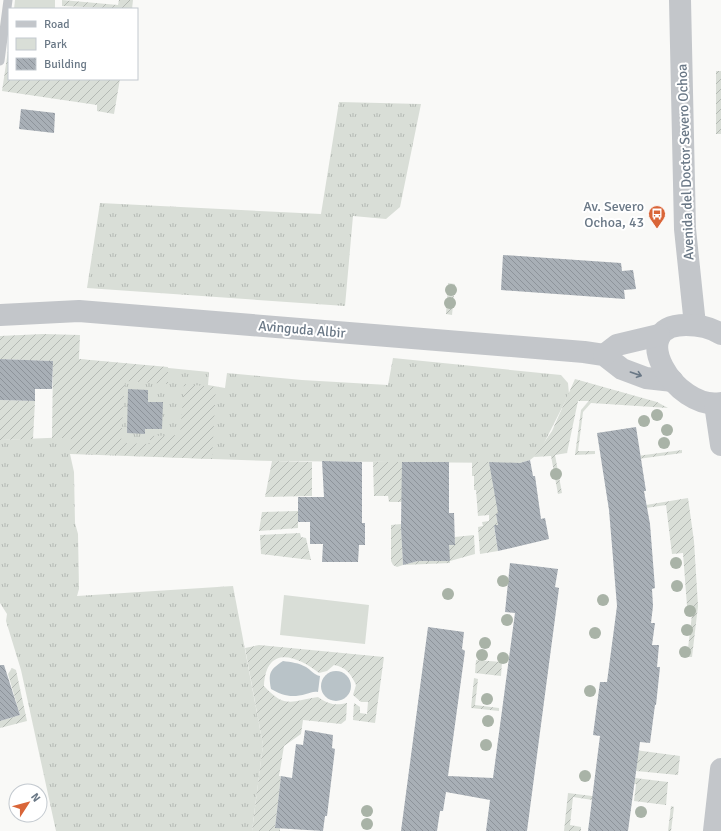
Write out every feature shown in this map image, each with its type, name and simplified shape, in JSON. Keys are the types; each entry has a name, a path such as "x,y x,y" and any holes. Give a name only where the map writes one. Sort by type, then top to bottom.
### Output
{"street":[{"name":"Avenida del Doctor Severo Ochoa","path":"680,0 685,229 695,325"},
{"name":"Avinguda Albir","path":"0,315 79,311 604,355"},
{"path":"721,334 713,328 695,325 672,327 665,329 659,335 656,344 659,360 673,381 682,391 691,398 702,402 718,403 721,445"},
{"path":"659,335 617,345 604,355 622,369 646,378 673,381"},
{"path":"714,831 721,769"}],"lane":[{"path":"0,61 8,0"}],"green space":[{"path":"15,0 55,0 55,8 14,8"},
{"path":"62,0 118,5 119,0 133,0 132,8 62,6"},
{"path":"8,51 8,80 120,80 114,114 97,111 97,105 2,91"},
{"path":"716,71 721,71 721,134 716,134"},
{"path":"339,102 421,104 400,207 386,219 353,216 345,306 87,288 100,203 321,214"},
{"path":"448,283 455,284 452,315 446,314"},
{"path":"43,334 80,335 79,359 168,367 168,384 125,381 121,443 150,444 150,436 180,435 184,384 216,387 212,459 70,453 71,438 52,438 53,361 0,359 0,336"},
{"path":"393,358 561,375 568,383 569,394 539,453 530,460 520,463 272,461 70,454 74,472 75,523 78,534 79,589 77,596 233,586 263,745 252,831 56,831 48,794 48,783 46,783 21,670 6,621 7,614 0,603 0,440 71,437 78,359 209,372 208,385 225,388 227,373 302,380 388,385"},
{"path":"575,379 657,402 668,408 591,403 583,412 578,451 595,451 595,454 575,455 581,410 589,401 578,401 567,453 555,455 562,493 558,494 551,456 534,457 552,431"},
{"path":"0,400 35,401 33,439 0,440"},
{"path":"682,450 682,453 638,459 637,456"},
{"path":"272,461 312,462 312,496 265,497"},
{"path":"373,462 402,462 402,502 389,502 388,496 374,496"},
{"path":"472,462 492,462 498,513 496,514 498,525 494,526 498,551 480,554 478,527 483,526 482,522 489,521 489,515 478,516 476,490 474,490 474,476 472,476"},
{"path":"688,498 694,541 698,606 692,657 687,657 693,606 687,606 683,553 672,554 666,505 646,508 646,505"},
{"path":"298,511 298,528 259,531 262,512"},
{"path":"401,524 403,565 397,567 393,565 391,561 391,525"},
{"path":"300,533 301,537 306,538 311,560 261,554 260,535"},
{"path":"474,535 475,554 450,561 450,563 403,565 418,561 449,561 449,545 455,545 455,537"},
{"path":"284,595 369,605 365,644 280,635"},
{"path":"259,645 384,657 375,723 353,720 354,703 360,707 360,713 367,714 368,702 361,702 353,695 356,685 350,674 342,667 334,665 327,671 319,673 301,662 292,658 284,657 276,659 270,664 266,673 264,686 283,701 289,702 318,697 332,704 347,703 346,720 341,724 303,720 301,734 284,746 279,776 281,776 275,828 280,828 280,831 252,831 263,745 245,648"},
{"path":"476,660 502,662 501,676 475,673"},
{"path":"12,668 16,670 27,721 0,728 0,721 20,715 8,674"},
{"path":"474,678 478,679 475,705 499,708 499,711 471,708"},
{"path":"635,750 680,756 678,775 636,771"},
{"path":"635,778 668,782 666,805 634,801 636,784 634,784"},
{"path":"568,793 600,797 599,801 573,797 570,825 581,827 581,831 564,831"},
{"path":"671,806 674,807 671,831 668,831"}],"shaded area":[{"path":"283,661 292,662 306,667 316,675 320,676 318,692 292,696 284,695 271,689 271,672"},
{"path":"336,671 347,675 351,686 347,697 336,701 325,697 321,686 325,675"}],"building":[{"path":"21,109 55,113 54,133 19,129"},
{"path":"503,255 621,263 622,271 633,270 636,289 624,290 625,299 501,290"},
{"path":"0,359 53,361 52,389 35,389 35,401 0,400"},
{"path":"128,389 148,390 148,402 163,402 162,429 145,429 145,434 127,433"},
{"path":"636,427 646,491 644,491 650,524 655,588 652,589 653,606 651,623 655,623 652,645 659,645 657,667 660,667 656,705 650,743 640,742 628,831 588,831 600,736 593,735 600,682 607,682 617,606 609,510 597,433"},
{"path":"530,460 533,476 535,476 541,519 545,518 549,539 498,551 494,525 498,525 496,514 498,513 489,462 520,463"},
{"path":"322,461 362,462 362,523 365,523 365,545 359,545 358,562 322,562 323,544 310,544 310,522 298,522 298,497 324,497"},
{"path":"402,462 449,462 449,513 454,513 455,545 449,545 450,561 418,561 403,565 401,527"},
{"path":"510,563 558,569 555,587 559,588 527,831 486,831 490,800 446,792 443,811 440,811 437,831 401,831 428,627 464,632 462,649 465,651 448,776 493,778 515,613 505,612"},
{"path":"0,665 4,665 20,715 0,721"},
{"path":"305,730 333,735 332,748 335,749 327,816 325,816 323,831 275,828 281,776 292,778 296,744 303,745"}],"place":[{"name":"Av. Severo Ochoa, 43","path":"657,229"}]}
